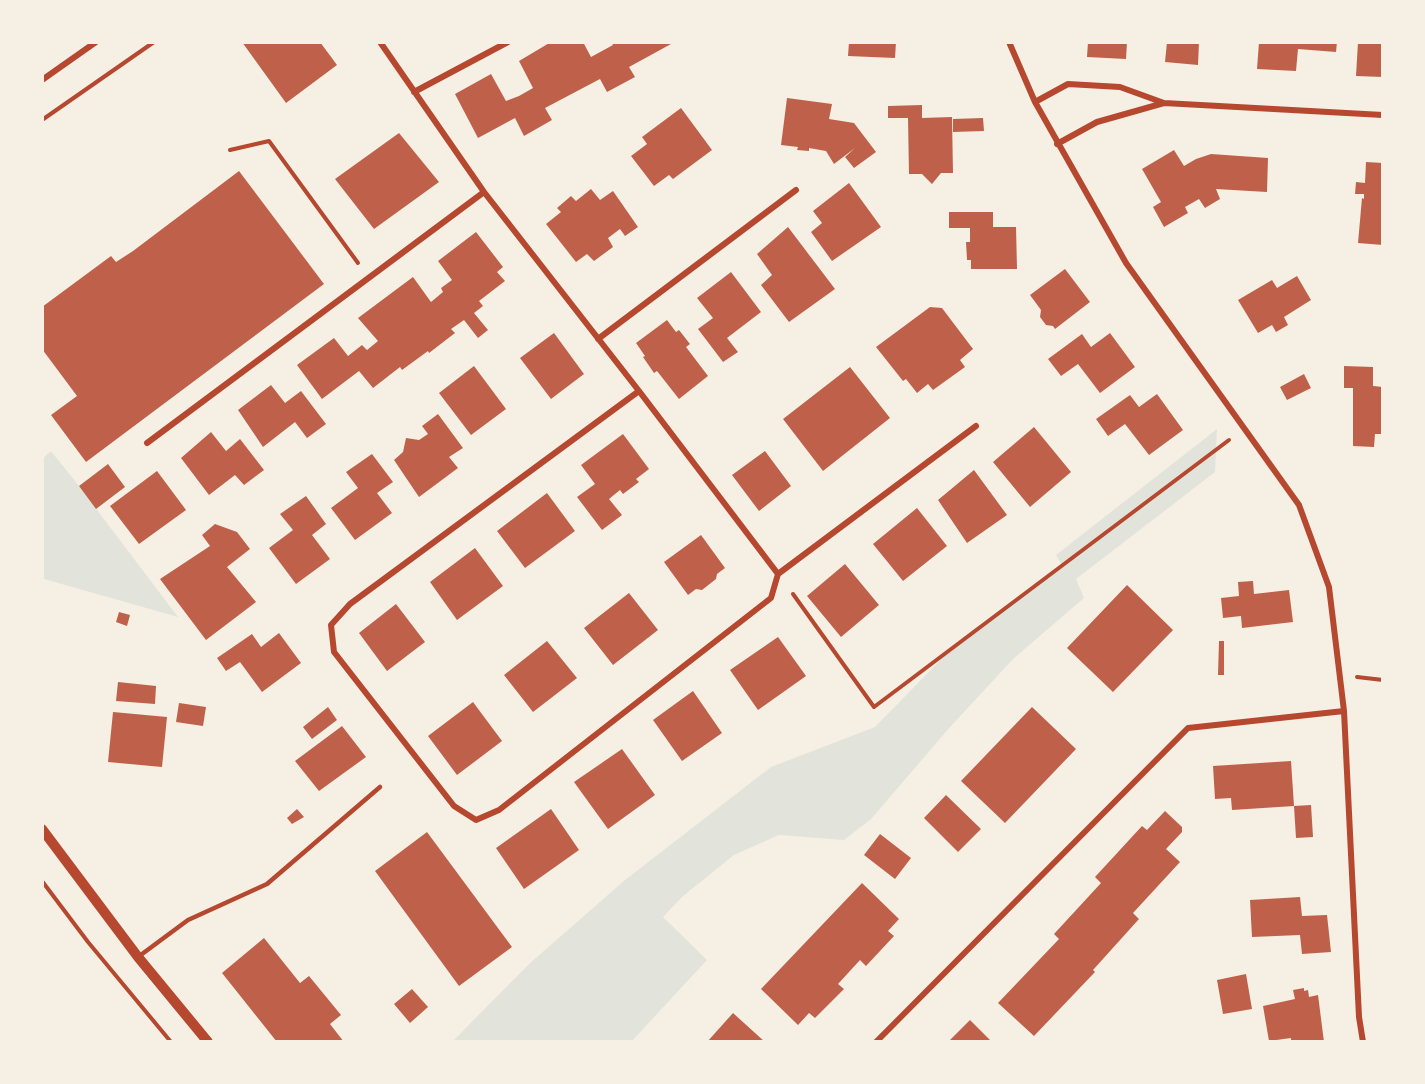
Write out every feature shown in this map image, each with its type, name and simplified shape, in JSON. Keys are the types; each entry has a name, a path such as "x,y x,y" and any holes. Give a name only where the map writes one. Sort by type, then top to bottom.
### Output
{"street":[{"path":"42,80 96,42"},
{"path":"380,42 484,192 778,574"},
{"path":"414,92 508,42"},
{"path":"1009,42 1035,102 1057,144 1126,263 1299,505 1329,587 1344,711 1359,1017 1363,1042"},
{"path":"1035,102 1068,84 1120,87 1164,103 1383,115"},
{"path":"1057,144 1097,122 1164,103"},
{"path":"598,339 796,190"},
{"path":"147,443 484,192"},
{"path":"639,391 350,604 331,625 334,652 454,806 476,820 499,810 771,598 778,574 976,426"},
{"path":"876,1042 1188,728 1344,711"},
{"path":"42,828 138,957 208,1042"}],"lane":[{"path":"138,957 188,920 267,884 380,787"}],"path":[{"path":"42,120 154,42"},
{"path":"230,150 269,141 369,278"},
{"path":"778,574 874,707 1244,428"},
{"path":"42,881 88,942 171,1042"}],"shaded area":[{"path":"1217,429 1215,472 1076,579 1084,598 1013,659 951,726 871,819 844,840 779,835 734,855 683,896 663,917 707,960 631,1042 452,1042 529,964 625,880 771,767 875,727 962,638 1062,565 1056,555"},
{"path":"51,451 178,617 44,579 42,576 42,459"}],"building":[{"path":"242,42 320,42 337,65 286,103"},
{"path":"551,42 583,42 591,57 613,45 611,42 670,42 671,44 629,67 635,77 607,92 600,79 545,108 552,120 524,136 515,118 478,138 455,94 491,74 506,101 519,96 533,88 519,61"},
{"path":"849,42 896,42 895,58 848,56"},
{"path":"1088,42 1127,42 1126,59 1087,57"},
{"path":"1167,42 1199,42 1198,65 1165,62"},
{"path":"1259,42 1337,42 1336,52 1298,49 1296,71 1257,69"},
{"path":"1358,42 1383,42 1383,77 1356,76"},
{"path":"787,98 832,104 829,119 854,123 876,152 854,168 845,157 855,148 834,164 826,151 809,148 809,151 797,150 798,147 781,145"},
{"path":"922,105 922,118 952,117 953,173 941,173 932,184 922,174 909,174 908,118 888,118 888,106"},
{"path":"681,108 712,150 673,179 669,175 654,186 631,156 647,144 642,137"},
{"path":"983,118 984,131 953,132 953,119"},
{"path":"399,133 439,182 374,229 335,179"},
{"path":"1174,150 1184,166 1211,154 1268,158 1267,192 1216,189 1220,199 1205,208 1199,199 1185,207 1188,213 1164,227 1153,207 1161,202 1142,169"},
{"path":"1366,162 1383,163 1383,245 1358,243 1364,194 1355,194 1356,182 1365,183"},
{"path":"239,171 324,284 86,462 51,415 77,396 42,349 42,307 111,256 116,262 133,251"},
{"path":"849,183 881,227 832,261 811,232 822,223 813,211"},
{"path":"591,189 600,200 613,191 638,227 625,236 620,229 608,238 613,247 594,261 587,254 576,262 546,224 561,212 557,208 571,196 576,201"},
{"path":"949,212 993,212 993,227 1016,227 1017,269 971,269 971,260 967,260 966,242 970,242 970,228 949,228"},
{"path":"788,227 835,289 789,322 761,285 772,275 757,254"},
{"path":"476,232 503,267 497,272 505,281 479,301 483,306 474,313 488,330 478,338 464,320 451,329 455,333 429,353 428,351 402,370 400,367 373,388 359,371 322,399 297,365 334,338 348,356 362,345 367,350 378,341 358,318 413,277 431,302 443,292 441,288 452,280 438,261"},
{"path":"1065,269 1090,302 1055,329 1053,326 1046,325 1040,317 1041,310 1030,295"},
{"path":"731,272 761,312 727,338 738,352 723,362 698,329 713,318 697,298"},
{"path":"1297,276 1311,300 1284,317 1288,325 1276,332 1272,325 1258,333 1238,300 1272,280 1277,288"},
{"path":"930,307 942,308 973,349 960,360 965,367 933,390 928,384 917,393 906,379 903,381 876,347"},
{"path":"667,320 676,332 679,330 690,344 686,347 708,376 679,399 657,371 654,373 636,343"},
{"path":"554,333 584,374 551,399 520,358"},
{"path":"1110,333 1135,367 1100,393 1078,364 1061,376 1048,359 1082,334 1091,347"},
{"path":"474,366 506,409 471,435 439,393"},
{"path":"1344,366 1373,367 1373,386 1383,387 1383,434 1375,434 1374,447 1353,446 1353,388 1344,388"},
{"path":"850,367 890,418 823,471 783,419"},
{"path":"1304,374 1311,388 1287,400 1280,387"},
{"path":"271,385 285,403 301,391 326,424 307,438 295,422 263,447 238,410"},
{"path":"1157,394 1183,430 1149,455 1125,424 1108,436 1096,419 1130,395 1139,407"},
{"path":"438,414 463,448 449,457 458,468 419,497 394,460 403,452 406,438 419,440 428,434 422,426"},
{"path":"1034,427 1071,472 1030,507 993,462"},
{"path":"211,432 226,451 240,439 264,470 244,485 235,475 209,495 181,458"},
{"path":"623,434 649,469 636,479 639,482 623,494 620,490 609,499 622,515 602,530 577,497 595,484 581,465"},
{"path":"765,451 791,486 759,511 732,475"},
{"path":"372,454 393,482 377,493 392,513 355,540 331,508 358,488 346,472"},
{"path":"108,464 125,487 96,509 79,486"},
{"path":"974,470 1007,515 967,543 938,500"},
{"path":"157,471 186,510 139,544 110,506"},
{"path":"547,493 575,531 525,568 497,531"},
{"path":"306,496 326,524 312,535 330,559 296,584 269,548 293,530 280,514"},
{"path":"917,508 947,546 903,581 873,544"},
{"path":"215,524 237,532 250,549 227,567 256,602 206,640 160,579 210,546 202,535"},
{"path":"701,535 725,568 702,590 696,589 688,595 664,562"},
{"path":"475,548 503,586 457,620 430,582"},
{"path":"845,564 879,605 841,637 807,596"},
{"path":"1253,581 1254,594 1289,590 1293,622 1242,628 1241,616 1223,618 1221,598 1239,596 1238,582"},
{"path":"1127,585 1173,630 1113,692 1067,648"},
{"path":"629,593 658,630 613,665 584,628"},
{"path":"396,604 425,642 387,671 359,633"},
{"path":"119,612 130,615 127,626 116,622"},
{"path":"279,633 301,663 262,692 240,662 226,671 217,658 252,634 261,647"},
{"path":"778,637 806,676 758,710 730,670"},
{"path":"547,641 577,678 533,712 504,675"},
{"path":"1219,641 1224,641 1224,675 1218,675"},
{"path":"118,682 156,686 155,704 116,701"},
{"path":"693,691 722,733 682,761 653,720"},
{"path":"473,702 502,741 457,775 428,736"},
{"path":"179,703 206,707 203,726 176,722"},
{"path":"328,707 337,720 312,739 303,727"},
{"path":"1032,707 1076,749 1005,823 961,781"},
{"path":"113,712 167,717 162,767 108,762"},
{"path":"342,726 366,757 319,791 295,761"},
{"path":"622,749 655,795 608,829 574,782"},
{"path":"1291,761 1294,806 1232,810 1231,798 1215,799 1213,766"},
{"path":"946,795 981,829 958,852 924,818"},
{"path":"1311,805 1313,837 1296,838 1294,806"},
{"path":"297,809 304,817 292,824 287,818"},
{"path":"551,809 579,850 524,889 496,848"},
{"path":"1165,811 1182,827 1182,832 1166,849 1180,862 1133,913 1139,919 1093,970 1095,972 1034,1036 998,1003 1059,939 1054,934 1101,883 1095,877 1142,826 1147,830"},
{"path":"427,832 512,947 459,986 375,871"},
{"path":"880,834 911,858 895,879 864,855"},
{"path":"862,883 899,919 888,931 894,936 866,966 860,960 838,984 844,989 815,1018 809,1013 798,1025 761,989"},
{"path":"1300,897 1302,916 1327,915 1331,952 1302,954 1300,935 1252,937 1250,900"},
{"path":"264,938 300,983 309,976 341,1015 330,1024 344,1042 277,1042 222,973"},
{"path":"1246,974 1252,1009 1223,1014 1217,980"},
{"path":"1304,988 1304,991 1308,990 1309,997 1318,995 1324,1042 1291,1042 1291,1038 1269,1041 1263,1006 1295,999 1293,990"},
{"path":"412,989 428,1007 410,1023 394,1004"},
{"path":"733,1013 765,1042 707,1042"},
{"path":"970,1020 992,1042 948,1042"}]}
